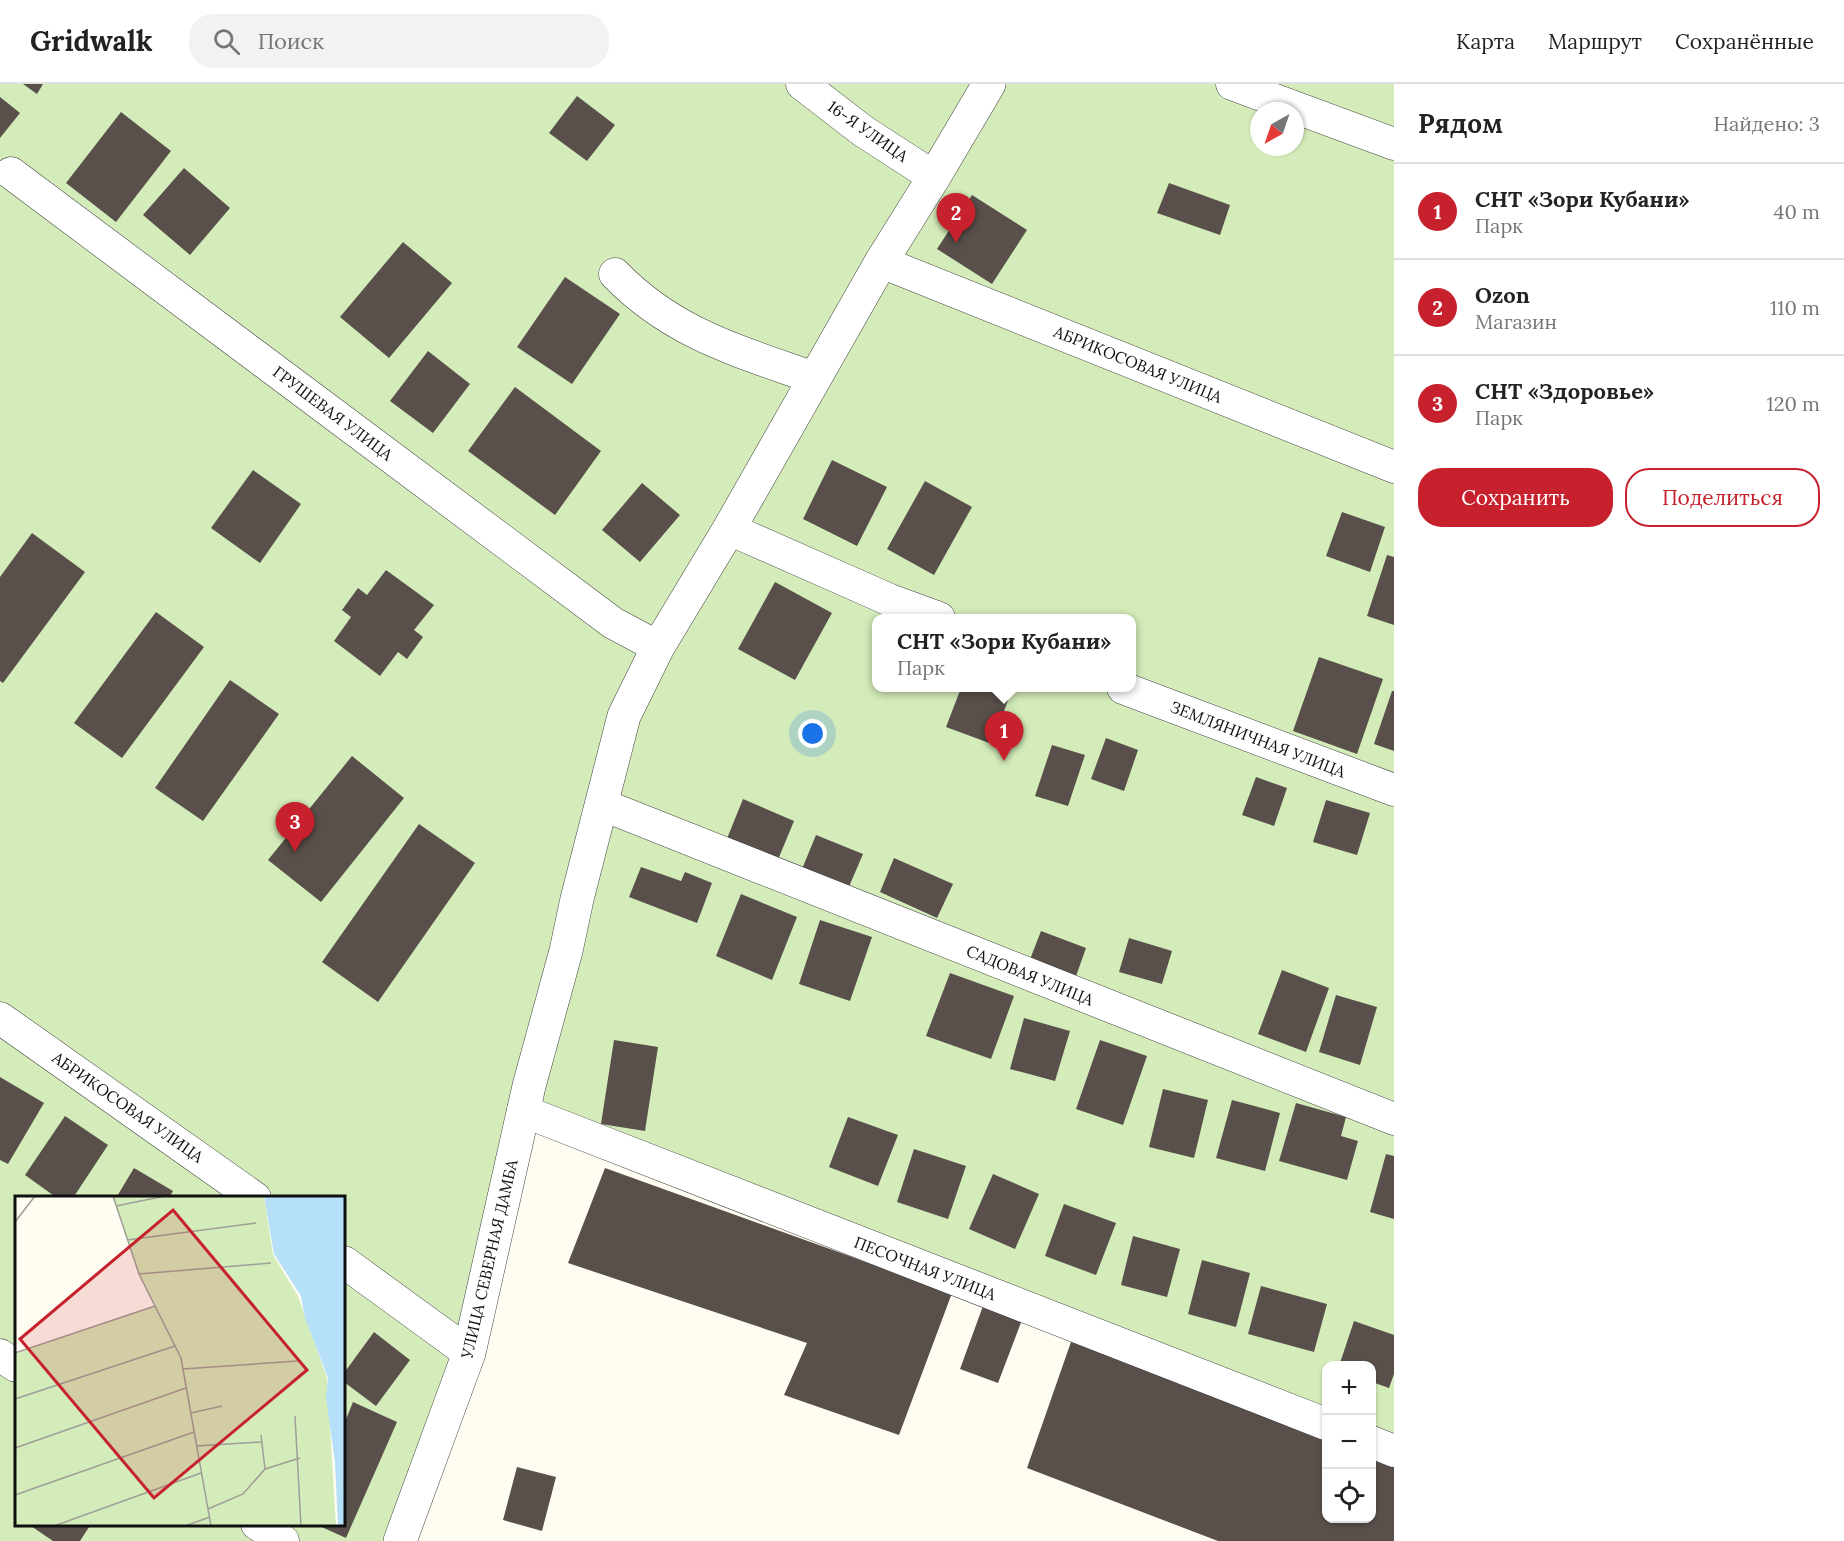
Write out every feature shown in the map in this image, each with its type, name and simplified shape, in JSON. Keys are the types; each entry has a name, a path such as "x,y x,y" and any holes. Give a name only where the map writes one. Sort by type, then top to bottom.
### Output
{"street":[{"name":"16-Я УЛИЦА","path":"802,84 863,131 934,177"},
{"name":"УЛИЦА СЕВЕРНАЯ ДАМБА","path":"400,1541 469,1353 523,1111 603,806 624,716 658,647 729,529 881,262 989,84"},
{"path":"1232,84 1394,144"},
{"name":"ГРУШЕВАЯ УЛИЦА","path":"11,173 613,623 658,647"},
{"name":"АБРИКОСОВАЯ УЛИЦА","path":"881,262 1394,467"},
{"path":"615,274 632,291 662,314 716,343 814,378"},
{"path":"729,529 890,600 928,614"},
{"name":"ЗЕМЛЯНИЧНАЯ УЛИЦА","path":"1136,692 1394,790"},
{"name":"САДОВАЯ УЛИЦА","path":"603,806 1394,1119"},
{"name":"АБРИКОСОВАЯ УЛИЦА","path":"0,1018 254,1196"},
{"name":"ПЕСОЧНАЯ УЛИЦА","path":"523,1111 1322,1422"},
{"path":"345,1263 469,1353"},
{"path":"0,1355 15,1365"},
{"path":"1376,1444 1394,1451"},
{"path":"260,1526 283,1541"}],"green space":[{"path":"0,84 1394,84 1394,1444 1376,1437 1376,1361 1322,1361 1322,1416 524,1111 400,1541 0,1541"}],"building":[{"path":"23,84 43,84 37,94"},
{"path":"577,96 615,125 587,161 549,133"},
{"path":"0,97 20,113 0,138"},
{"path":"121,112 171,151 116,222 66,183"},
{"path":"184,168 230,208 190,255 143,215"},
{"path":"1169,183 1230,205 1220,235 1157,213"},
{"path":"972,195 1027,230 992,284 937,249"},
{"path":"403,242 452,283 389,358 340,317"},
{"path":"565,277 620,314 572,384 517,347"},
{"path":"428,351 470,384 433,433 390,401"},
{"path":"515,387 601,451 555,515 468,451"},
{"path":"832,460 887,487 857,546 803,519"},
{"path":"253,470 301,504 260,563 211,528"},
{"path":"925,481 972,507 934,575 887,549"},
{"path":"642,483 680,515 640,562 602,530"},
{"path":"1342,512 1385,527 1370,572 1326,556"},
{"path":"32,533 85,572 3,683 0,681 0,577"},
{"path":"1387,555 1394,557 1394,625 1367,616"},
{"path":"386,570 434,605 414,630 423,637 407,659 398,652 380,676 334,641 351,617 342,610 358,588 367,595"},
{"path":"775,582 832,613 795,680 738,649"},
{"path":"156,612 204,647 122,758 74,723"},
{"path":"1319,657 1383,679 1357,754 1293,731"},
{"path":"230,680 279,714 203,821 155,788"},
{"path":"1392,691 1394,691 1394,751 1374,744"},
{"path":"959,692 1011,692 992,744 946,727"},
{"path":"1106,738 1138,750 1124,791 1091,779"},
{"path":"1052,745 1085,755 1068,806 1035,796"},
{"path":"352,756 404,798 321,902 268,860"},
{"path":"1256,777 1287,788 1274,826 1242,815"},
{"path":"743,799 794,821 777,862 726,841"},
{"path":"1326,800 1370,813 1357,855 1313,842"},
{"path":"419,824 475,863 378,1002 322,962"},
{"path":"816,835 863,854 848,889 802,869"},
{"path":"894,858 953,884 937,918 880,892"},
{"path":"641,867 681,881 685,872 712,883 697,923 629,897"},
{"path":"741,894 797,917 772,980 716,956"},
{"path":"820,920 872,937 850,1001 799,984"},
{"path":"1041,931 1086,948 1075,979 1029,962"},
{"path":"1129,938 1172,951 1162,984 1119,972"},
{"path":"1282,970 1329,988 1306,1052 1258,1034"},
{"path":"950,973 1014,996 991,1059 926,1036"},
{"path":"1336,995 1377,1007 1360,1065 1319,1052"},
{"path":"1024,1018 1070,1031 1055,1081 1010,1069"},
{"path":"614,1040 658,1047 645,1131 601,1124"},
{"path":"1100,1040 1147,1056 1123,1125 1076,1109"},
{"path":"0,1077 44,1103 8,1164 0,1160"},
{"path":"1163,1089 1208,1100 1194,1158 1149,1147"},
{"path":"1232,1100 1280,1113 1265,1171 1216,1158"},
{"path":"1296,1103 1346,1117 1341,1136 1358,1141 1347,1180 1279,1161"},
{"path":"65,1116 108,1145 74,1196 54,1196 25,1175"},
{"path":"848,1117 898,1135 878,1186 829,1167"},
{"path":"914,1149 966,1166 948,1219 897,1202"},
{"path":"1386,1154 1394,1156 1394,1219 1370,1212"},
{"path":"134,1168 173,1191 170,1196 117,1196"},
{"path":"605,1168 952,1293 899,1435 784,1395 807,1343 568,1263"},
{"path":"993,1174 1039,1194 1015,1249 969,1229"},
{"path":"1064,1204 1116,1223 1096,1275 1045,1256"},
{"path":"1133,1236 1180,1249 1167,1297 1121,1285"},
{"path":"1202,1260 1250,1273 1236,1327 1188,1314"},
{"path":"1261,1286 1327,1304 1314,1352 1248,1334"},
{"path":"983,1306 1022,1320 998,1383 960,1369"},
{"path":"1354,1321 1394,1335 1394,1374 1389,1388 1376,1383 1376,1361 1341,1361"},
{"path":"374,1332 410,1360 376,1406 345,1383 345,1372"},
{"path":"1072,1339 1322,1437 1322,1523 1376,1523 1376,1458 1394,1465 1394,1541 1218,1541 1027,1468"},
{"path":"353,1402 397,1422 346,1538 319,1526 345,1526 345,1422"},
{"path":"517,1467 556,1477 542,1531 503,1520"},
{"path":"31,1526 90,1526 80,1541 53,1541"}],"place":[{"name":"Ozon","path":"956,243"},
{"name":"СНТ «Зори Кубани»","path":"1004,761"},
{"name":"СНТ «Здоровье»","path":"295,852"}]}
